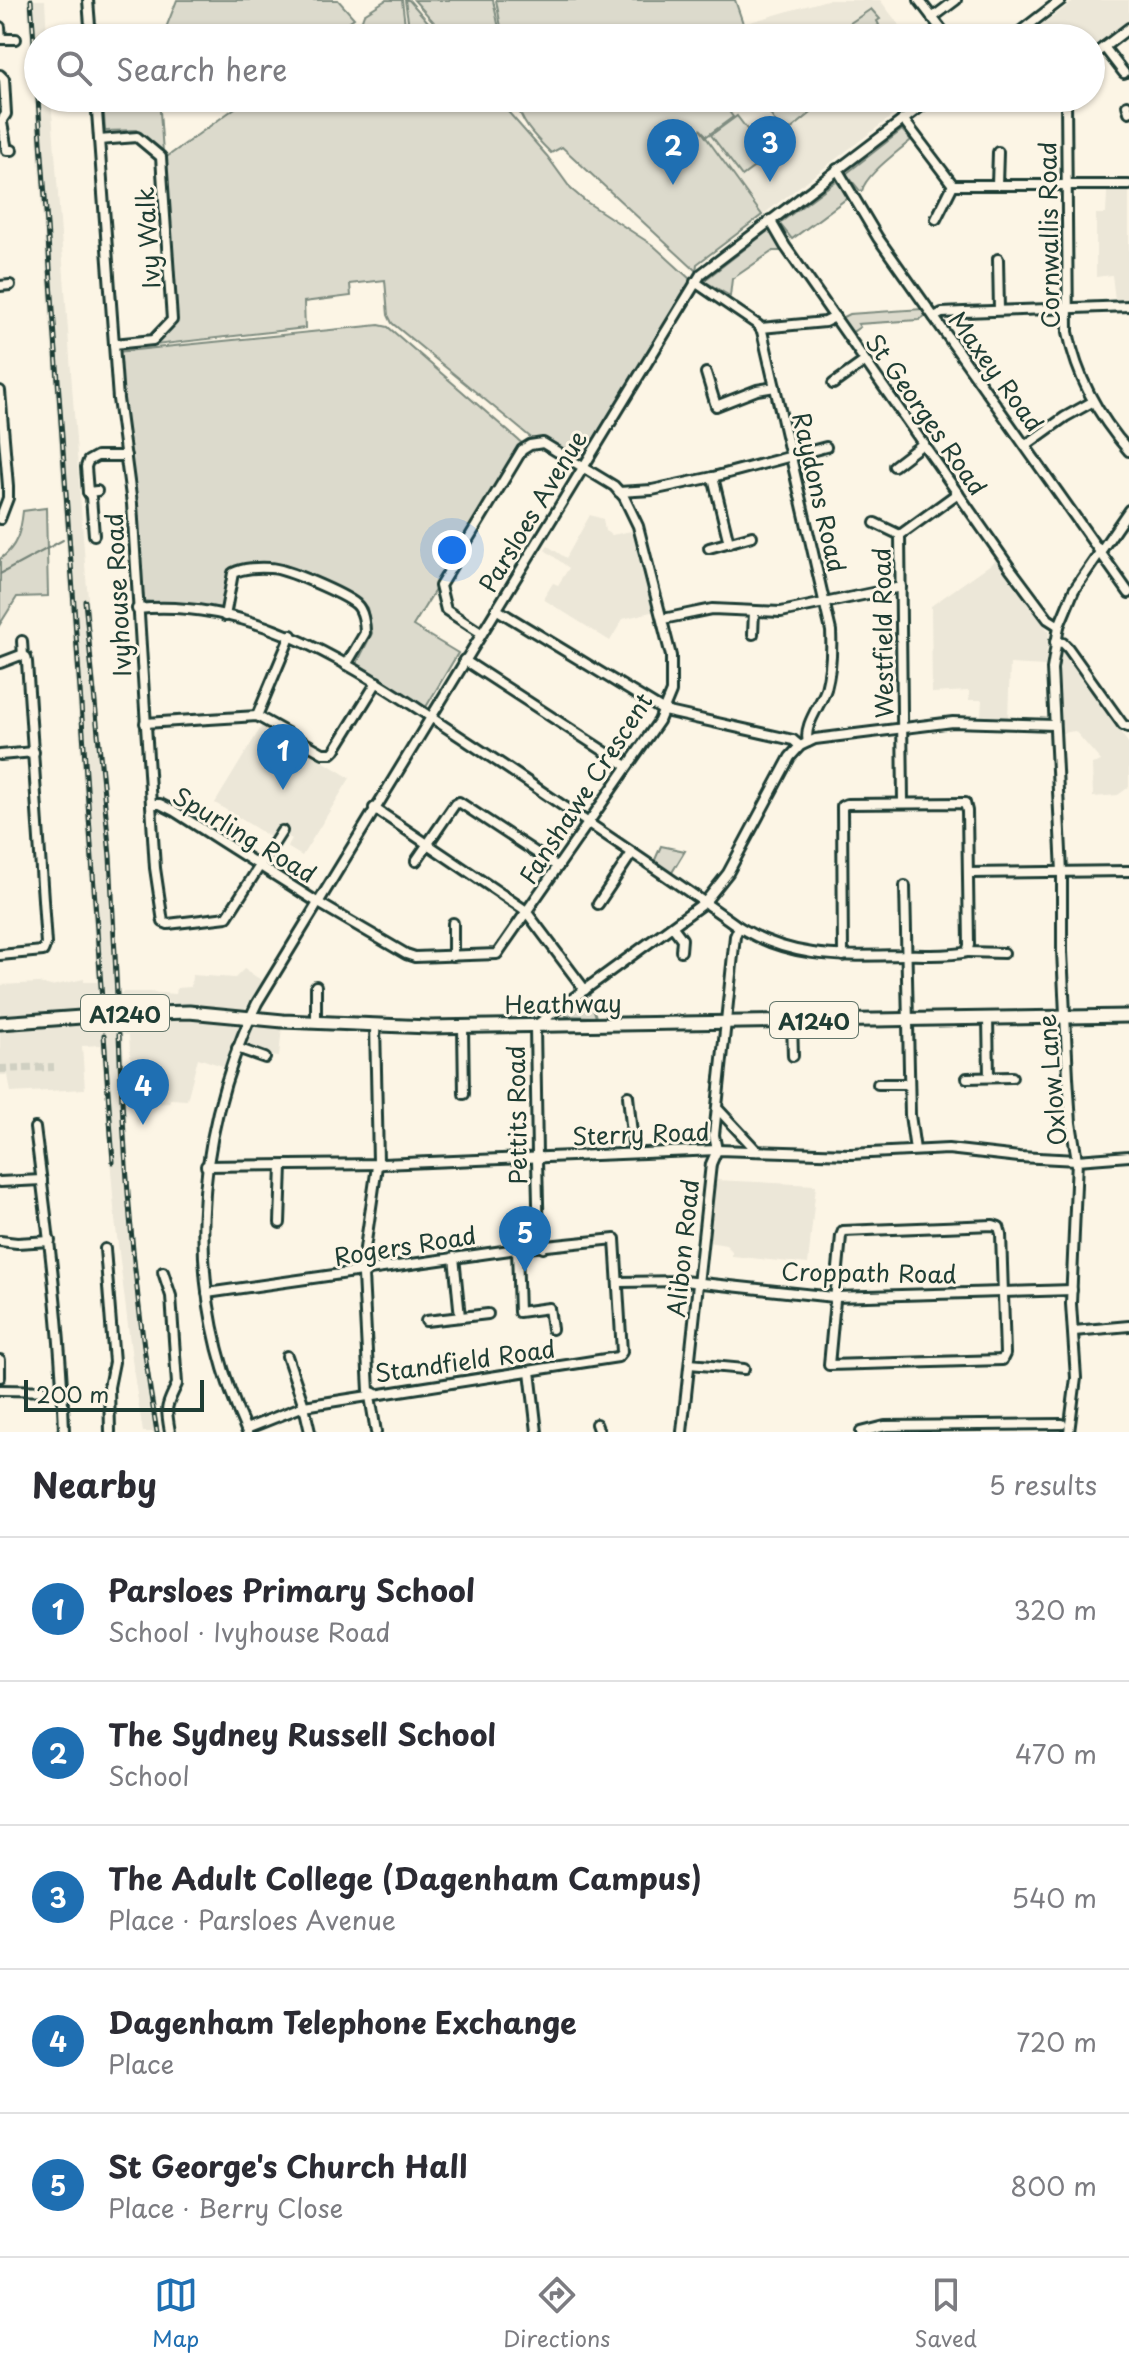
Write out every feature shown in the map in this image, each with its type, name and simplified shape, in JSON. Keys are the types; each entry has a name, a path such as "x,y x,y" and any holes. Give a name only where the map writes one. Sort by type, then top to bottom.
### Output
{"main road":[{"name":"Heathway","path":"0,1023 158,1012 463,1027 1129,1016"}],"street":[{"path":"88,0 90,24"},
{"path":"919,0 937,24"},
{"path":"932,18 956,0"},
{"path":"1030,24 1061,0"},
{"path":"0,27 1,39 16,39"},
{"path":"1105,46 1129,28"},
{"path":"1105,48 1124,73"},
{"path":"0,75 4,79 6,114 1,123 7,150 12,150"},
{"name":"Ivyhouse Road","path":"97,112 118,399 132,504 155,868 162,918 166,923 225,919 282,831"},
{"name":"Parsloes Avenue","path":"246,1431 220,1355 207,1293 203,1215 206,1166 219,1102 250,1018 317,902 695,282 713,263 913,112"},
{"name":"Cornwallis Road","path":"1066,112 1066,310 1074,359 1092,402 1129,451"},
{"path":"903,119 953,185"},
{"name":"Ivy Walk","path":"99,140 137,137 161,157 172,320 153,340 114,344"},
{"path":"997,185 998,152"},
{"name":"Maxey Road","path":"837,169 878,238 1128,589"},
{"path":"953,185 1129,185"},
{"path":"936,219 953,185"},
{"name":"St Georges Road","path":"770,220 958,493 1048,619 1059,626"},
{"path":"998,259 999,310"},
{"path":"695,282 761,328 825,322 835,317"},
{"path":"934,317 942,313 1129,306"},
{"name":"Raydons Road","path":"535,1026 705,902 728,873 783,769 804,744 806,731 822,699 830,671 831,631 761,328"},
{"path":"833,384 865,361"},
{"path":"706,373 716,406 748,393 775,387"},
{"path":"0,391 8,486 8,498 0,519"},
{"path":"1026,445 1092,402"},
{"name":"Fanshawe Crescent","path":"317,902 415,957 497,954 664,711 673,680 671,656 638,526 619,492 543,443 522,450 440,586 446,610 481,633"},
{"path":"894,466 924,443"},
{"path":"619,492 652,490 713,477 826,447"},
{"path":"94,535 97,522 86,467 88,461 97,456 126,456"},
{"path":"713,477 729,543"},
{"name":"Westfield Road","path":"903,802 900,535 958,493"},
{"name":"Oxlow Lane","path":"1069,1432 1076,1378 1072,1290 1077,1160 1071,1123 1065,1016 1052,669 1059,626 1074,590 1129,510"},
{"path":"875,523 900,535"},
{"path":"709,548 752,536"},
{"path":"225,616 231,579 238,570 271,568 315,583 355,603 361,612 365,633 346,665"},
{"path":"663,619 712,609 781,612 901,587"},
{"path":"137,609 180,610 225,616 291,635 377,682 430,716 756,937 789,950 843,956 1004,953"},
{"path":"496,609 664,711 804,744 953,722 1054,725"},
{"path":"753,634 754,612"},
{"path":"257,716 291,635"},
{"path":"0,955 46,949 27,662 23,656 22,641"},
{"path":"1055,642 1063,643 1068,648 1123,725 1129,728"},
{"path":"0,663 23,656"},
{"path":"464,660 627,766"},
{"path":"145,723 257,716 323,753 332,753 377,682"},
{"path":"0,755 34,752"},
{"path":"416,861 455,804 464,802 558,867"},
{"path":"843,956 842,806 903,802 965,803 967,806 967,952"},
{"name":"Spurling Road","path":"151,804 164,805 317,902"},
{"path":"374,808 527,913 585,990"},
{"path":"598,904 632,853"},
{"path":"969,873 1129,871"},
{"path":"905,886 910,1115 915,1150"},
{"path":"453,923 453,956"},
{"path":"673,927 681,936 681,951"},
{"name":"Alibon Road","path":"682,1432 711,1164 717,1150 714,1135 735,936 739,927"},
{"path":"316,986 316,1022"},
{"path":"558,1009 563,1026"},
{"path":"988,1018 989,1077"},
{"path":"792,1021 793,1056"},
{"path":"375,1025 378,1161 382,1164 377,1166 362,1269 367,1272 363,1275 364,1331 369,1391 374,1393 370,1396 376,1432"},
{"name":"Pettits Road","path":"535,1026 537,1155 541,1158 537,1160 538,1231 539,1245 543,1248"},
{"path":"463,1027 464,1094"},
{"path":"237,1048 265,1058"},
{"path":"967,1078 1012,1077"},
{"path":"878,1084 909,1084"},
{"path":"628,1096 634,1153"},
{"path":"717,1108 757,1151"},
{"path":"35,1128 50,1241 64,1432"},
{"name":"Sterry Road","path":"206,1166 382,1164 717,1150 851,1154 948,1149 1077,1160 1129,1156"},
{"path":"280,1223 282,1166"},
{"path":"0,1182 42,1180"},
{"path":"993,1225 1000,1229 1003,1292 1005,1354 1002,1360 829,1365 843,1231 993,1225"},
{"name":"Rogers Road","path":"207,1293 454,1257 615,1239 619,1282"},
{"path":"0,1241 50,1241"},
{"path":"105,1249 114,1362 109,1387 110,1432"},
{"path":"517,1249 519,1312 549,1308 552,1329"},
{"path":"454,1257 460,1317"},
{"path":"163,1272 171,1296 177,1364 177,1384 166,1409 170,1432"},
{"name":"Croppath Road","path":"619,1282 655,1280 834,1297 1072,1290"},
{"name":"Standfield Road","path":"246,1431 304,1406 618,1357 622,1352 619,1282"},
{"path":"426,1321 488,1314"},
{"path":"1074,1331 1129,1326"},
{"path":"287,1356 310,1432"},
{"path":"0,1360 0,1377"},
{"path":"690,1364 744,1369"},
{"path":"530,1371 537,1432"},
{"path":"0,1390 63,1391"},
{"path":"861,1432 885,1426 1062,1424"}],"shaded area":[{"path":"27,0 45,0 46,24 29,24"},
{"path":"177,0 338,0 354,18 346,24 168,24"},
{"path":"386,0 402,0 405,24 360,24 364,14"},
{"path":"405,0 409,0 430,24 407,24"},
{"path":"414,0 493,0 498,24 435,24"},
{"path":"496,0 735,0 743,24 500,24"},
{"path":"827,0 880,0 898,24 743,24"},
{"path":"1075,0 1129,0 1129,26 1105,43 1105,24 1044,24"},
{"path":"871,9 880,19 878,24 849,24"},
{"path":"35,112 52,112 86,577 113,856 120,994 176,994 177,988 191,987 192,975 235,978 244,969 263,981 245,1009 246,1020 255,1025 282,1026 279,1057 242,1052 235,1070 198,1058 187,1100 170,1099 169,1103 133,1105 129,1035 123,1034 131,1219 160,1432 143,1432 134,1375 115,1220 101,1045 82,1046 85,1089 11,1093 8,1075 0,1075 0,985 39,983 51,986 84,979 84,982 97,982"},
{"path":"104,112 160,112 163,152 136,130 105,131"},
{"path":"229,112 508,112 571,189 654,246 691,280 581,460 554,443 535,441 392,323 388,315 385,280 350,284 351,296 304,302 305,328 120,349 153,344 176,321 164,159"},
{"path":"520,112 729,112 733,117 707,136 700,129 762,215 697,264 696,271 562,147 551,153 528,128"},
{"path":"623,112 898,112 698,264 696,271 546,133"},
{"path":"769,112 810,112 811,113 784,135"},
{"path":"737,116 768,157 742,176 711,135"},
{"path":"902,130 911,140 875,171 860,191 847,173"},
{"path":"836,181 850,196 792,239 781,222"},
{"path":"1107,192 1129,192 1129,299 1115,300 1112,275 1096,277 1096,214 1106,214"},
{"path":"768,231 786,251 773,251 732,279 730,296 706,282 706,279"},
{"path":"922,309 925,316 919,320 858,324 860,327 851,333 841,318 849,314"},
{"path":"379,325 388,327 524,445 413,626 458,653 426,707 357,663 372,633 367,608 362,602 298,572 262,563 246,564 232,570 224,608 143,601 134,492 116,352"},
{"path":"46,508 48,596 17,597 0,624 0,559 17,538 23,511"},
{"path":"590,515 603,519 605,531 612,535 636,530 655,611 623,619 610,641 543,599 553,583 558,585 569,568 545,550 548,546 566,558"},
{"path":"998,559 1049,632 1045,666 1010,664 1008,718 981,716 982,700 969,700 969,691 932,693 931,606"},
{"path":"1062,651 1129,744 1129,787 1118,795 1093,797 1092,764 1101,761 1075,731 1062,733 1058,678"},
{"path":"263,724 350,778 302,856 287,847 292,839 285,835 269,859 262,855 272,838 215,803"},
{"path":"661,846 685,851 671,874 654,862"},
{"path":"589,994 596,1017 566,1016 567,1010"},
{"path":"715,1180 816,1185 808,1264 732,1256 726,1245 708,1242"}],"waterway":[{"path":"0,574 63,540"}],"tunnel":[{"path":"0,1069 54,1067"}],"railway":[{"path":"31,0 33,24"},
{"path":"39,112 102,1000"},
{"path":"85,601 110,856 117,995"},
{"path":"119,1034 131,1233 157,1432"},
{"path":"104,1035 113,1162"}],"place":[{"name":"The Adult College (Dagenham Campus)","path":"770,182"},
{"name":"The Sydney Russell School","path":"673,185"},
{"name":"Parsloes Primary School","path":"283,790"},
{"name":"Dagenham Telephone Exchange","path":"143,1125"},
{"name":"St George's Church Hall","path":"525,1272"}]}
